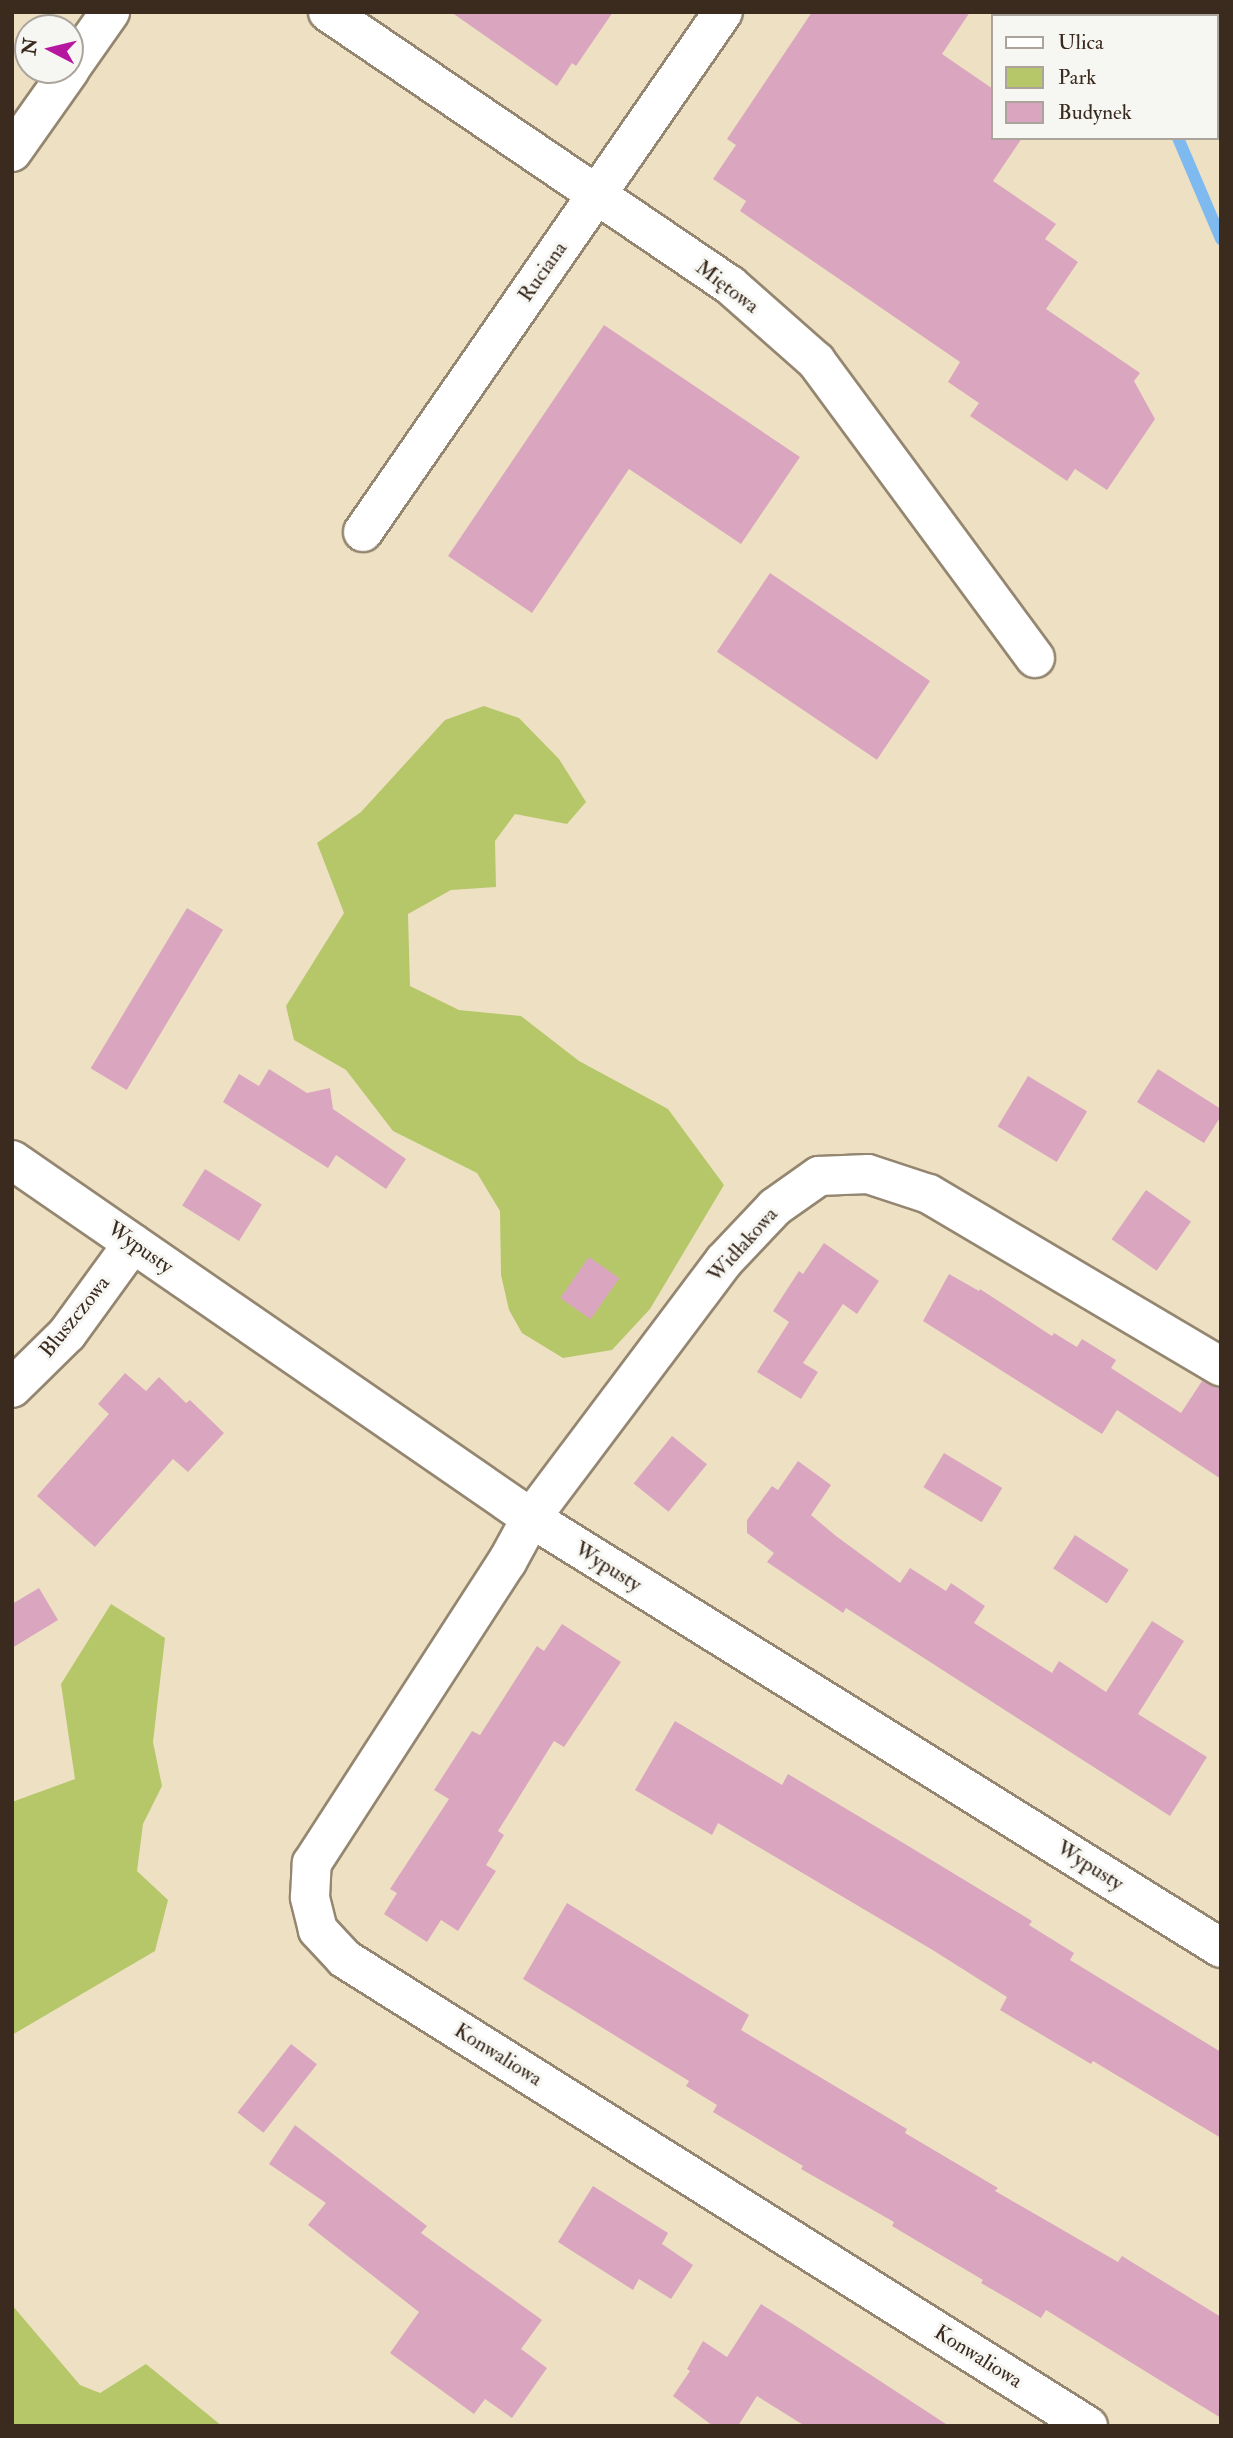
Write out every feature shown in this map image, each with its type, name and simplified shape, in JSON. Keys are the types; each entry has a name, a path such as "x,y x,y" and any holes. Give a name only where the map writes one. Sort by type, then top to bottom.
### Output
{"street":[{"path":"84,50 110,12"},
{"name":"Miętowa","path":"328,12 595,197 730,285 816,360 1035,658"},
{"name":"Ruciana","path":"363,532 723,12"},
{"path":"12,152 60,84"},
{"name":"Wypusty","path":"12,1160 531,1518 1221,1948"},
{"name":"Widłakowa","path":"531,1518 724,1261 775,1207 819,1176 868,1174 929,1194 1221,1367"},
{"name":"Bluszczowa","path":"12,1388 67,1334 133,1243"},
{"name":"Konwaliowa","path":"531,1518 507,1562 312,1863 310,1897 318,1930 345,1959 1088,2426"}],"green space":[{"path":"484,706 519,718 559,759 586,802 567,824 515,814 495,841 496,887 451,890 408,914 410,986 459,1010 521,1016 579,1061 668,1109 724,1185 650,1309 612,1350 563,1358 522,1333 509,1310 501,1275 500,1211 477,1173 393,1131 346,1070 294,1040 286,1006 344,913 317,843 361,812 445,720"},
{"path":"111,1604 165,1638 153,1742 162,1786 143,1824 137,1871 168,1900 155,1951 12,2035 12,1802 75,1779 61,1684"},
{"path":"12,2305 80,2385 100,2393 146,2364 222,2426 12,2426"}],"building":[{"path":"451,12 613,12 576,66 572,63 557,86"},
{"path":"812,12 970,12 942,54 992,88 992,140 1021,140 993,181 1056,224 1045,239 1078,262 1046,309 1140,373 1134,381 1155,419 1107,490 1075,469 1067,481 970,416 979,403 948,382 960,362 740,211 746,201 713,179 736,145 727,139"},
{"path":"604,325 800,457 741,544 629,469 532,613 448,556"},
{"path":"770,573 930,681 877,760 717,652"},
{"path":"187,908 223,930 127,1090 91,1068"},
{"path":"269,1069 307,1093 330,1088 333,1109 406,1159 386,1189 336,1155 328,1168 223,1102 239,1074 259,1086"},
{"path":"1158,1069 1221,1109 1221,1116 1204,1143 1137,1102"},
{"path":"1028,1076 1087,1112 1057,1162 998,1127"},
{"path":"205,1169 262,1205 239,1241 182,1205"},
{"path":"1146,1190 1191,1222 1157,1271 1112,1239"},
{"path":"824,1243 879,1281 857,1314 843,1304 803,1363 818,1372 801,1399 757,1372 789,1322 773,1311 799,1271 803,1274"},
{"path":"589,1257 619,1278 591,1319 560,1298"},
{"path":"949,1274 979,1291 980,1289 1052,1336 1054,1333 1077,1347 1082,1339 1116,1360 1111,1368 1181,1413 1202,1381 1221,1389 1221,1479 1117,1410 1102,1434 923,1321"},
{"path":"125,1373 146,1391 159,1377 186,1403 190,1400 224,1433 188,1472 173,1459 95,1547 37,1496 109,1414 98,1404"},
{"path":"672,1436 707,1464 669,1512 634,1483"},
{"path":"944,1453 1002,1488 982,1522 923,1487"},
{"path":"798,1461 831,1485 811,1515 836,1536 900,1583 910,1568 946,1591 951,1583 985,1606 974,1623 1052,1673 1059,1661 1106,1692 1152,1621 1184,1641 1138,1714 1207,1757 1170,1816 846,1608 843,1613 767,1562 774,1553 747,1533 747,1520 772,1486 778,1490"},
{"path":"1075,1535 1129,1570 1107,1603 1053,1569"},
{"path":"39,1588 58,1620 12,1648 12,1604"},
{"path":"562,1624 621,1662 564,1747 554,1741 498,1831 504,1835 486,1865 496,1871 458,1931 441,1920 427,1942 384,1914 397,1893 390,1889 449,1799 434,1790 472,1731 480,1735 537,1646 544,1651"},
{"path":"675,1721 782,1785 788,1774 910,1847 1032,1921 1029,1925 1074,1953 1070,1960 1221,2052 1221,2138 1093,2061 1091,2064 1000,2010 1007,1997 931,1949 718,1823 712,1835 635,1790"},
{"path":"567,1903 749,2015 741,2030 907,2129 905,2133 998,2188 995,2191 1118,2262 1122,2256 1221,2317 1221,2418 1046,2310 1041,2318 981,2283 983,2280 892,2226 894,2222 801,2169 803,2166 713,2112 717,2105 686,2086 689,2081 523,1979"},
{"path":"291,2044 317,2064 263,2133 237,2113"},
{"path":"295,2125 427,2226 421,2233 542,2320 521,2349 547,2368 512,2418 485,2399 474,2414 390,2353 419,2312 308,2225 326,2203 269,2164"},
{"path":"593,2186 668,2233 662,2244 693,2265 671,2299 639,2279 633,2290 558,2242"},
{"path":"761,2304 949,2426 805,2426 757,2396 738,2426 713,2426 673,2396 690,2371 687,2369 703,2341 727,2357"}],"waterway":[{"path":"1179,140 1221,239"}]}
